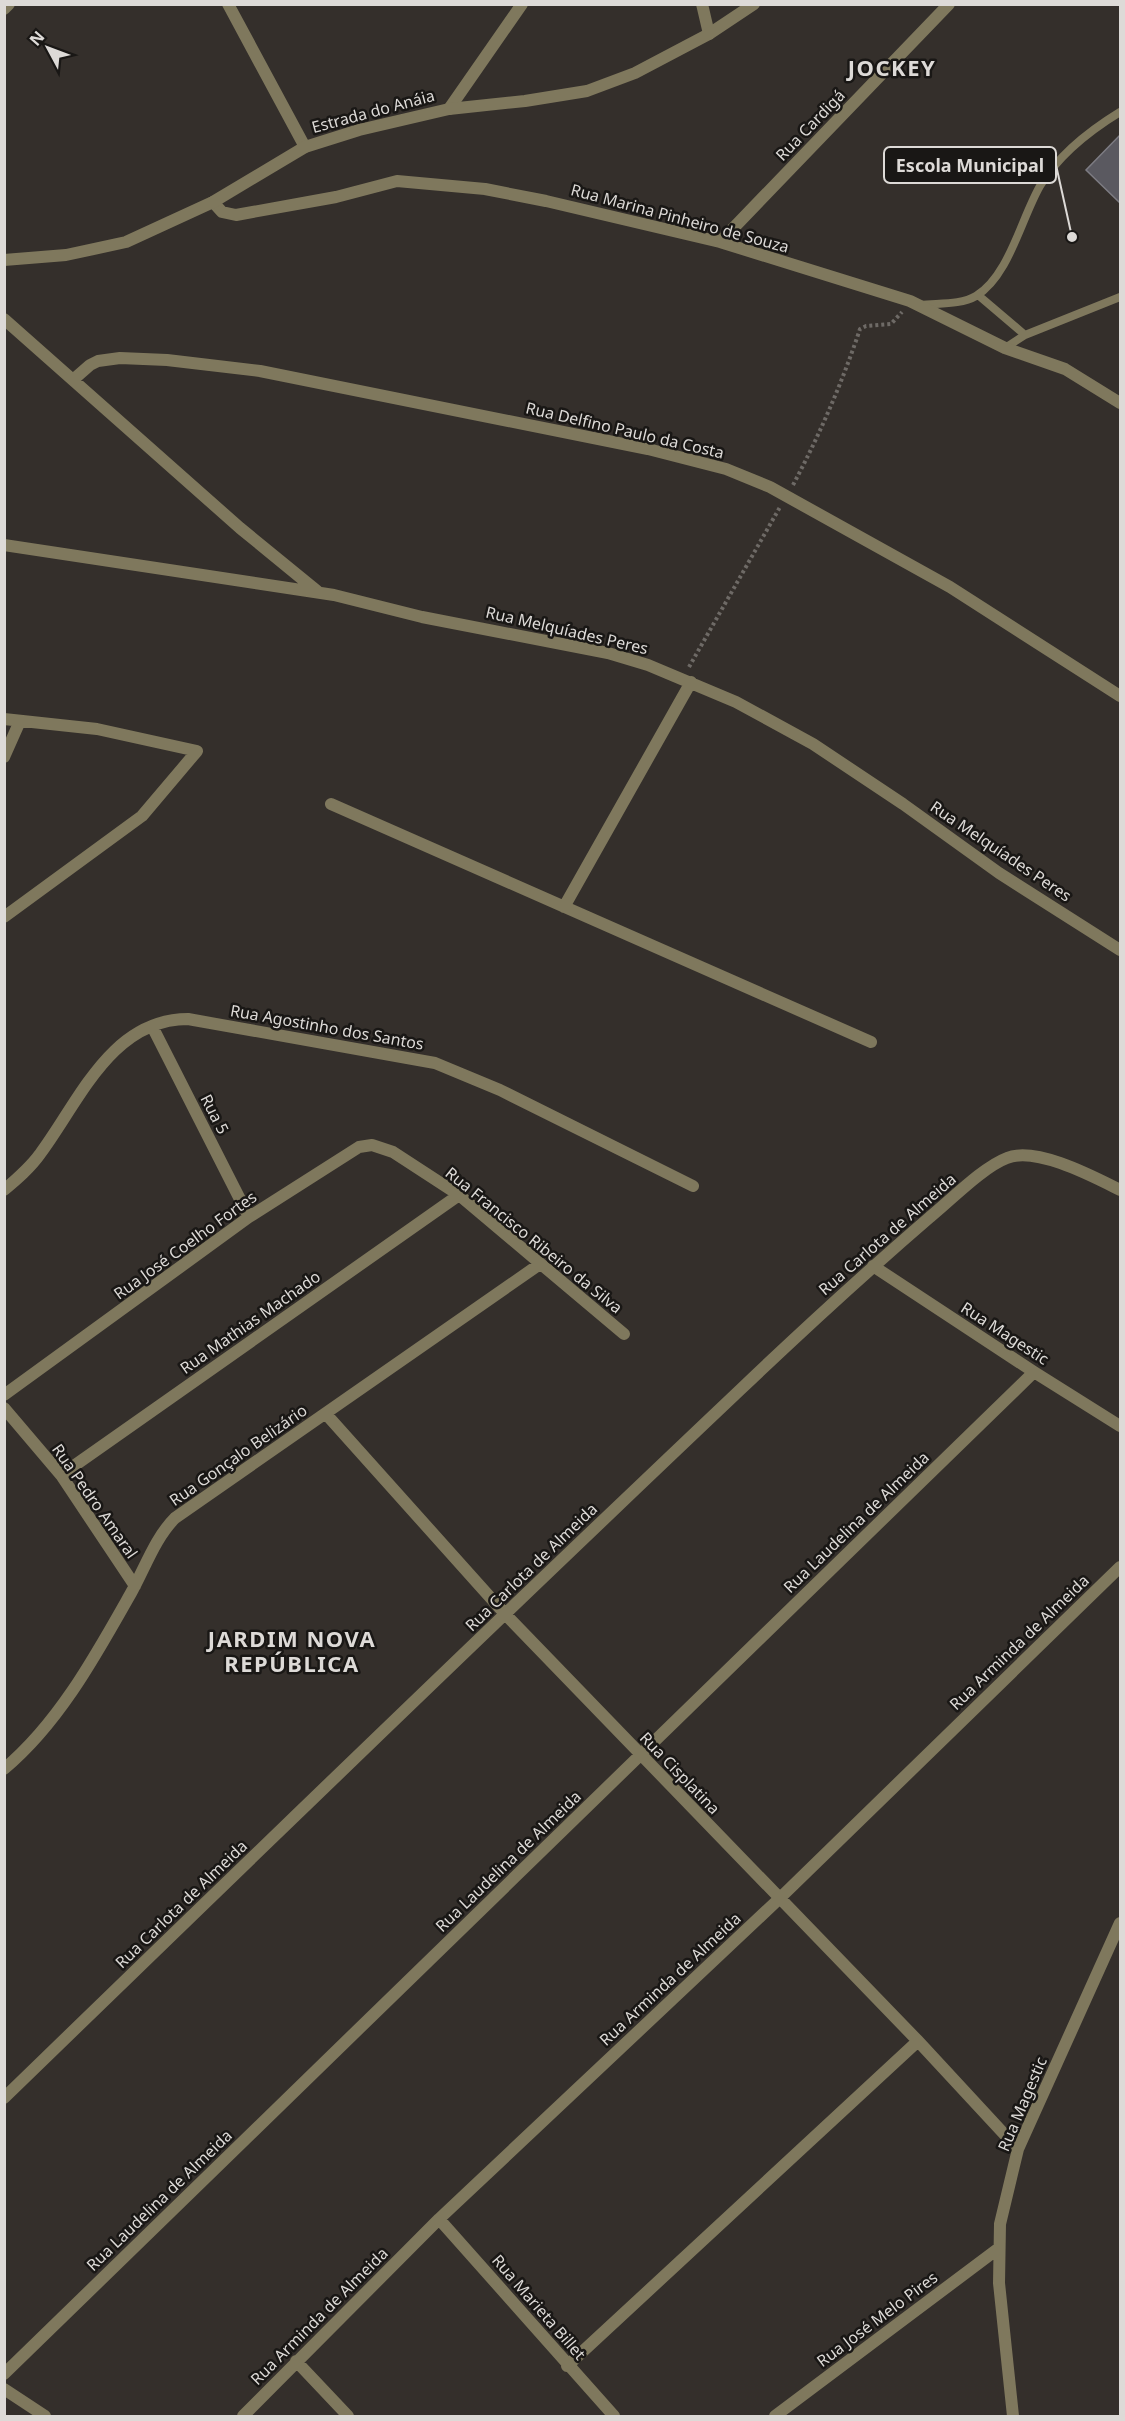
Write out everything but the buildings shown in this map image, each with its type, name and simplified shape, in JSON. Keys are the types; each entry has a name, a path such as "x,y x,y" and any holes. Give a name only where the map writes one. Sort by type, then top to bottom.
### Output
{"street":[{"path":"4,9 9,4"},
{"path":"228,4 305,147"},
{"path":"449,109 522,4"},
{"path":"702,4 709,34"},
{"name":"Estrada do Anáia","path":"4,260 66,255 126,242 213,202 305,147 390,122 449,109 525,101 587,91 635,73 709,34 754,4"},
{"name":"Rua Cardigá","path":"720,242 949,4"},
{"name":"Rua Marina Pinheiro de Souza","path":"213,202 222,212 236,215 336,196 379,184 416,181 485,189 536,199 720,242 920,305 1005,348 1065,369 1120,403"},
{"path":"4,320 74,379 240,528 317,592"},
{"name":"Rua Delfino Paulo da Costa","path":"74,379 98,361 120,358 167,360 260,371 648,449 726,469 770,487 950,587 1120,696"},
{"name":"Rua Melquíades Peres","path":"4,545 317,592 422,617 608,653 648,665 736,702 813,744 903,804 999,873 1120,950"},
{"path":"564,907 692,682"},
{"path":"4,719 97,729 197,751 142,816 4,917"},
{"path":"4,757 20,721"},
{"path":"331,804 871,1042"},
{"name":"Rua Agostinho dos Santos","path":"4,1190 41,1153 94,1072 114,1051 152,1026 174,1019 188,1019 435,1063 500,1090 693,1186"},
{"name":"Rua 5","path":"152,1026 249,1217"},
{"name":"Rua José Coelho Fortes","path":"4,1395 249,1217 359,1147 372,1145 393,1152"},
{"name":"Rua Francisco Ribeiro da Silva","path":"393,1152 459,1195 624,1334"},
{"name":"Rua Carlota de Almeida","path":"4,2098 299,1812 506,1616 564,1556 873,1266 953,1198 993,1166 1009,1157 1020,1155 1038,1157 1086,1173 1120,1190"},
{"name":"Rua Mathias Machado","path":"61,1475 459,1195"},
{"name":"Rua Gonçalo Belizário","path":"4,1769 18,1758 68,1696 105,1640 160,1537 175,1518 540,1264"},
{"name":"Rua Magestic","path":"873,1266 1120,1426"},
{"name":"Rua Laudelina de Almeida","path":"4,2374 1034,1372"},
{"name":"Rua Pedro Amaral","path":"4,1408 61,1475 135,1586"},
{"name":"Rua Cisplatina","path":"326,1414 506,1616 918,2041 1018,2149"},
{"name":"Rua Arminda de Almeida","path":"243,2416 440,2219 780,1898 1120,1567"},
{"name":"Rua Magestic","path":"1012,2416 999,2283 1000,2224 1018,2149 1120,1923"},
{"path":"567,2366 918,2041"},
{"name":"Rua Marieta Billet","path":"440,2219 567,2366 614,2416"},
{"name":"Rua José Melo Pires","path":"775,2416 999,2248"},
{"path":"296,2361 348,2416"},
{"path":"4,2389 45,2416"}],"lane":[{"path":"920,305 959,301 978,295 999,270 1041,184 1061,158 1076,143 1120,112"},
{"path":"978,295 1025,335"},
{"path":"1005,348 1025,335 1120,297"}],"place":[{"name":"Escola Municipal","path":"1072,237"}],"district":[{"name":"JOCKEY","path":"892,67"},
{"name":"JARDIM NOVA REPÚBLICA","path":"292,1650"}]}
